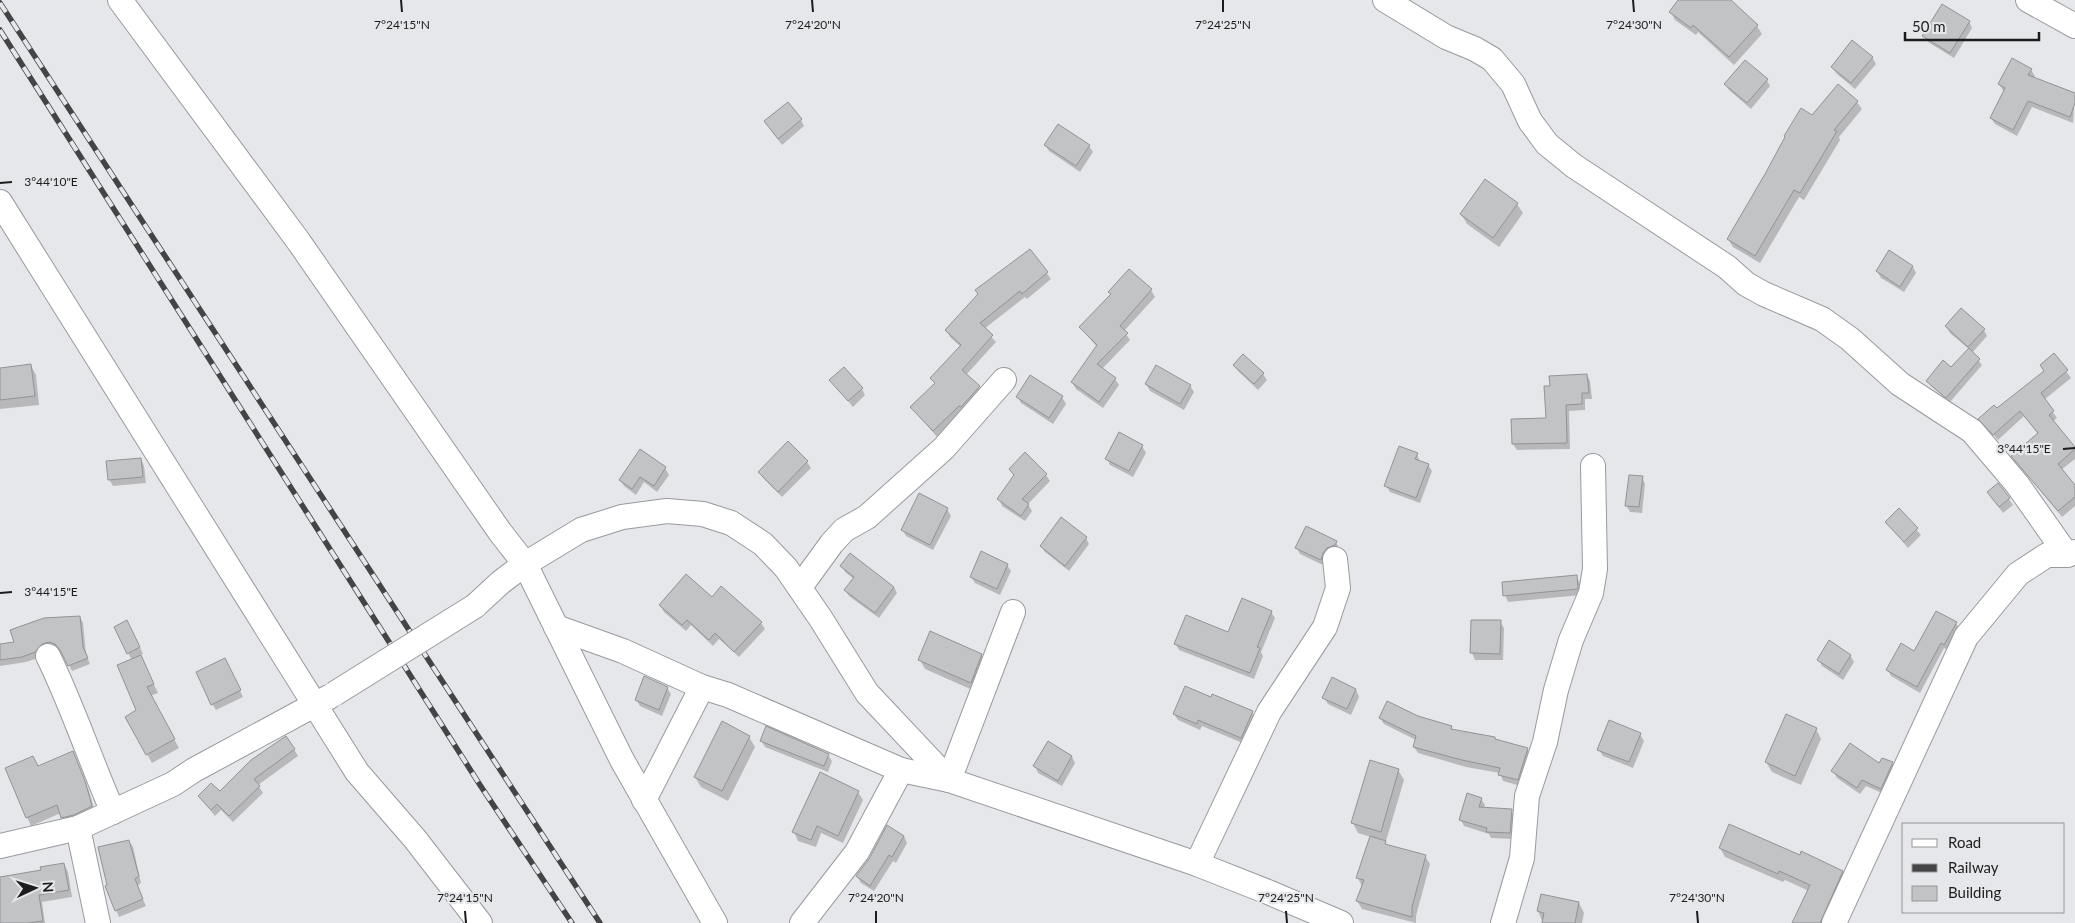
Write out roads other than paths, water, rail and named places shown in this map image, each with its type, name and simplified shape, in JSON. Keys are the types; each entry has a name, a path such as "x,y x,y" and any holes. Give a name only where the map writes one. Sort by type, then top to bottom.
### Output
{"street":[{"path":"120,0 299,242 500,532 525,564 622,760 715,923"},
{"path":"1385,0 1446,37 1475,49 1492,59 1513,84 1530,121 1547,144 1574,166 1727,267 1746,284 1764,294 1822,319 1850,339 1900,384 1972,431 2071,553"},
{"path":"2028,0 2075,26"},
{"path":"0,202 325,699 357,772 415,839 480,923"},
{"path":"800,587 832,543 844,530 867,517 944,448 1004,380"},
{"path":"1503,923 1522,858 1527,796 1545,742 1556,690 1572,640 1591,592 1595,569 1593,466"},
{"path":"0,846 78,828 173,784 194,770 325,699 475,606 525,564 581,530 622,517 667,511 702,514 731,523 763,544 786,568 800,587 867,693 949,780"},
{"path":"1834,923 1966,636 2018,574 2047,555 2071,553"},
{"path":"1197,864 1269,712 1326,627 1338,588 1336,559"},
{"path":"949,780 1013,612"},
{"path":"556,627 623,651 901,770 949,780 1197,864 1341,923"},
{"path":"48,656 74,712 96,775 113,812"},
{"path":"644,800 702,686"},
{"path":"802,923 857,852 901,770"},
{"path":"78,828 98,923"}],"railway":[{"path":"0,3 600,923"},
{"path":"0,30 480,785 572,923"}]}
